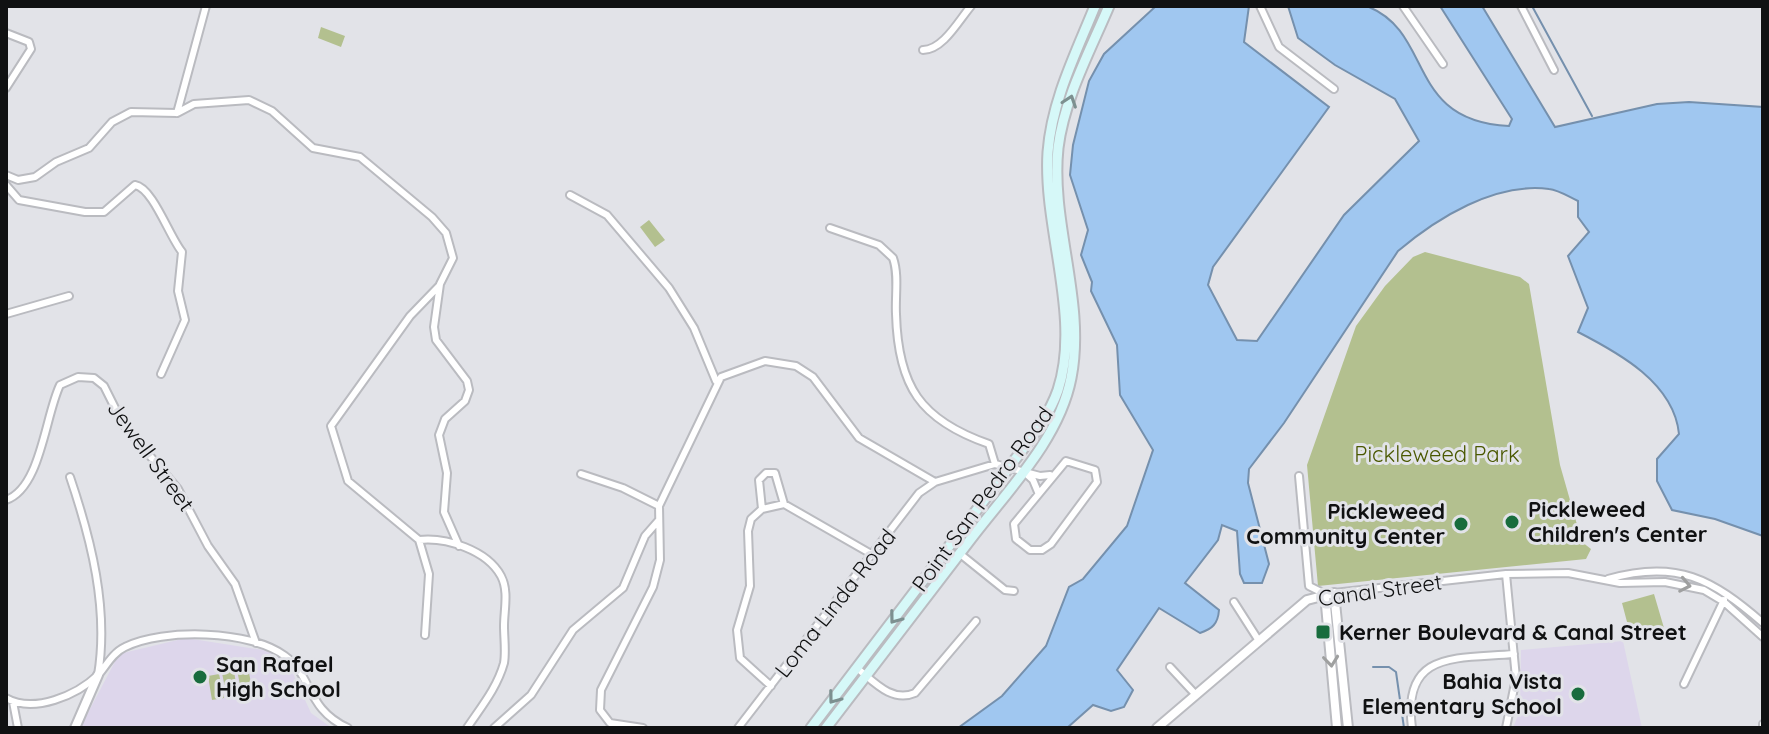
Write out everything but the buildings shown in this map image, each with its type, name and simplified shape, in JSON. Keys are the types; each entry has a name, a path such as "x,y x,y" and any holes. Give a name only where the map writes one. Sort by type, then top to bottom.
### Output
{"main road":[{"name":"Point San Pedro Road","path":"811,728 1010,467 1050,408 1064,361 1065,328 1048,183 1048,152 1061,90 1095,6"},
{"name":"Point San Pedro Road","path":"826,728 1023,471 1056,423 1071,378 1074,324 1058,180 1058,149 1073,93 1109,6"}],"street":[{"path":"177,113 206,6"},
{"path":"923,50 930,50 941,42 971,6"},
{"path":"1260,6 1279,47 1334,89"},
{"path":"1403,6 1443,64"},
{"path":"1521,6 1554,70"},
{"path":"6,33 29,42 31,49 6,88"},
{"path":"6,175 18,180 35,177 56,162 89,148 112,122 131,112 177,113 194,104 249,100 272,111 313,148 360,157 432,217 446,233 453,258 440,284 434,318 436,340 467,381 469,390 465,401 445,419 439,435 447,473 444,512 459,546"},
{"path":"6,185 19,200 85,212 104,212 135,185 142,186 151,195 172,239 182,252 178,291 185,320 161,374"},
{"path":"570,195 607,215 669,288 694,328 716,381"},
{"path":"830,228 879,245 893,258 896,337 900,368 910,390 961,434 989,444 995,464"},
{"path":"425,635 429,574 419,540 348,481 331,426 410,316 440,284"},
{"path":"6,314 69,296"},
{"path":"643,728 610,723 600,710 599,701 607,677 653,587 660,560 659,506 716,381 739,368 765,361 796,366 813,377 859,438 935,482 995,464 1050,475"},
{"name":"Jewell Street","path":"6,500 22,489 35,464 60,385 78,377 94,378 104,386 123,424 178,489 198,520 208,546 235,584 256,643"},
{"path":"1066,461 1077,462 1098,476 1097,482 1051,544 1034,551 1016,539 1013,531 1038,492 1050,475 1066,461"},
{"path":"1023,471 1033,480 1038,492"},
{"path":"762,509 759,480 766,473 775,473 784,504"},
{"path":"581,474 623,488 659,506"},
{"path":"1299,476 1309,586 1330,594"},
{"path":"70,477 94,558 98,589 98,675"},
{"name":"Loma Linda Road","path":"738,728 919,493 935,482"},
{"path":"771,686 740,658 736,644 750,586 748,531 751,519 762,509 784,504 873,555"},
{"path":"494,728 537,687 573,630 623,588 645,536 659,520"},
{"path":"419,540 438,538 459,546 485,558 502,577 506,599 505,660 496,686 467,728"},
{"path":"950,546 1005,590 1014,591"},
{"path":"1608,579 1666,571 1690,573 1729,593 1763,623"},
{"name":"Canal Street","path":"1157,728 1307,600 1330,594 1506,574 1568,573 1620,583 1693,586 1723,602 1763,637"},
{"path":"1506,574 1515,696 1506,728"},
{"path":"1684,684 1729,593"},
{"path":"1330,594 1337,728"},
{"path":"1330,594 1348,728"},
{"path":"1234,602 1259,641"},
{"path":"857,668 893,695 905,697 915,693 976,621"},
{"path":"75,728 98,675 117,652 137,643 188,634 256,643 288,657 314,702 336,723 348,728"},
{"path":"1412,728 1410,694 1422,671 1439,661 1514,654"},
{"path":"1170,667 1196,695"},
{"path":"18,728 10,700 52,702 98,675"}],"shaded area":[{"name":"San Rafael High School","path":"186,638 276,652 291,669 311,713 332,728 80,728 119,654"},
{"name":"Bahia Vista Elementary School","path":"1623,641 1642,728 1513,728 1520,710 1521,650"}],"green space":[{"path":"321,27 345,36 341,47 318,38"},
{"path":"649,220 665,240 655,247 640,227"},
{"name":"Pickleweed Park","path":"1425,252 1520,277 1529,284 1560,465 1582,542 1591,549 1586,559 1318,586 1307,465 1356,326 1385,286 1413,257"},
{"path":"1654,594 1664,628 1631,637 1622,603"},
{"path":"248,668 253,693 242,695 237,670"},
{"path":"234,671 238,696 227,698 222,673"},
{"path":"219,674 224,698 212,700 208,676"}],"water":[{"path":"1342,4 1369,7 1389,20 1404,36 1437,93 1453,109 1476,121 1509,126 1512,119 1440,6 1482,6 1555,127 1657,104 1689,102 1763,107 1763,536 1715,519 1672,510 1657,481 1657,459 1679,434 1667,400 1656,385 1627,360 1578,332 1588,308 1568,256 1589,232 1578,217 1578,201 1549,189 1508,191 1449,215 1398,251 1284,423 1249,469 1248,483 1269,564 1262,583 1244,583 1240,574 1237,531 1222,525 1218,540 1185,583 1219,610 1216,622 1200,633 1159,608 1117,670 1133,690 1124,707 1111,711 1093,705 1067,728 958,728 1002,696 1046,646 1069,587 1083,579 1127,526 1153,450 1120,395 1117,345 1091,291 1092,282 1081,255 1088,230 1070,175 1073,145 1089,81 1104,54 1156,6 1249,6 1244,42 1329,107 1213,267 1208,285 1237,340 1257,341 1344,215 1419,141 1395,99 1335,65 1298,38 1288,6"}],"waterway":[{"path":"1532,6 1592,116"},
{"path":"1373,667 1389,667 1396,672 1404,728"}],"place":[{"name":"Pickleweed Children's Center","path":"1512,522"},
{"name":"Pickleweed Community Center","path":"1461,524"},
{"name":"Kerner Boulevard & Canal Street","path":"1323,632"},
{"name":"San Rafael High School","path":"200,677"},
{"name":"Bahia Vista Elementary School","path":"1578,694"}]}
